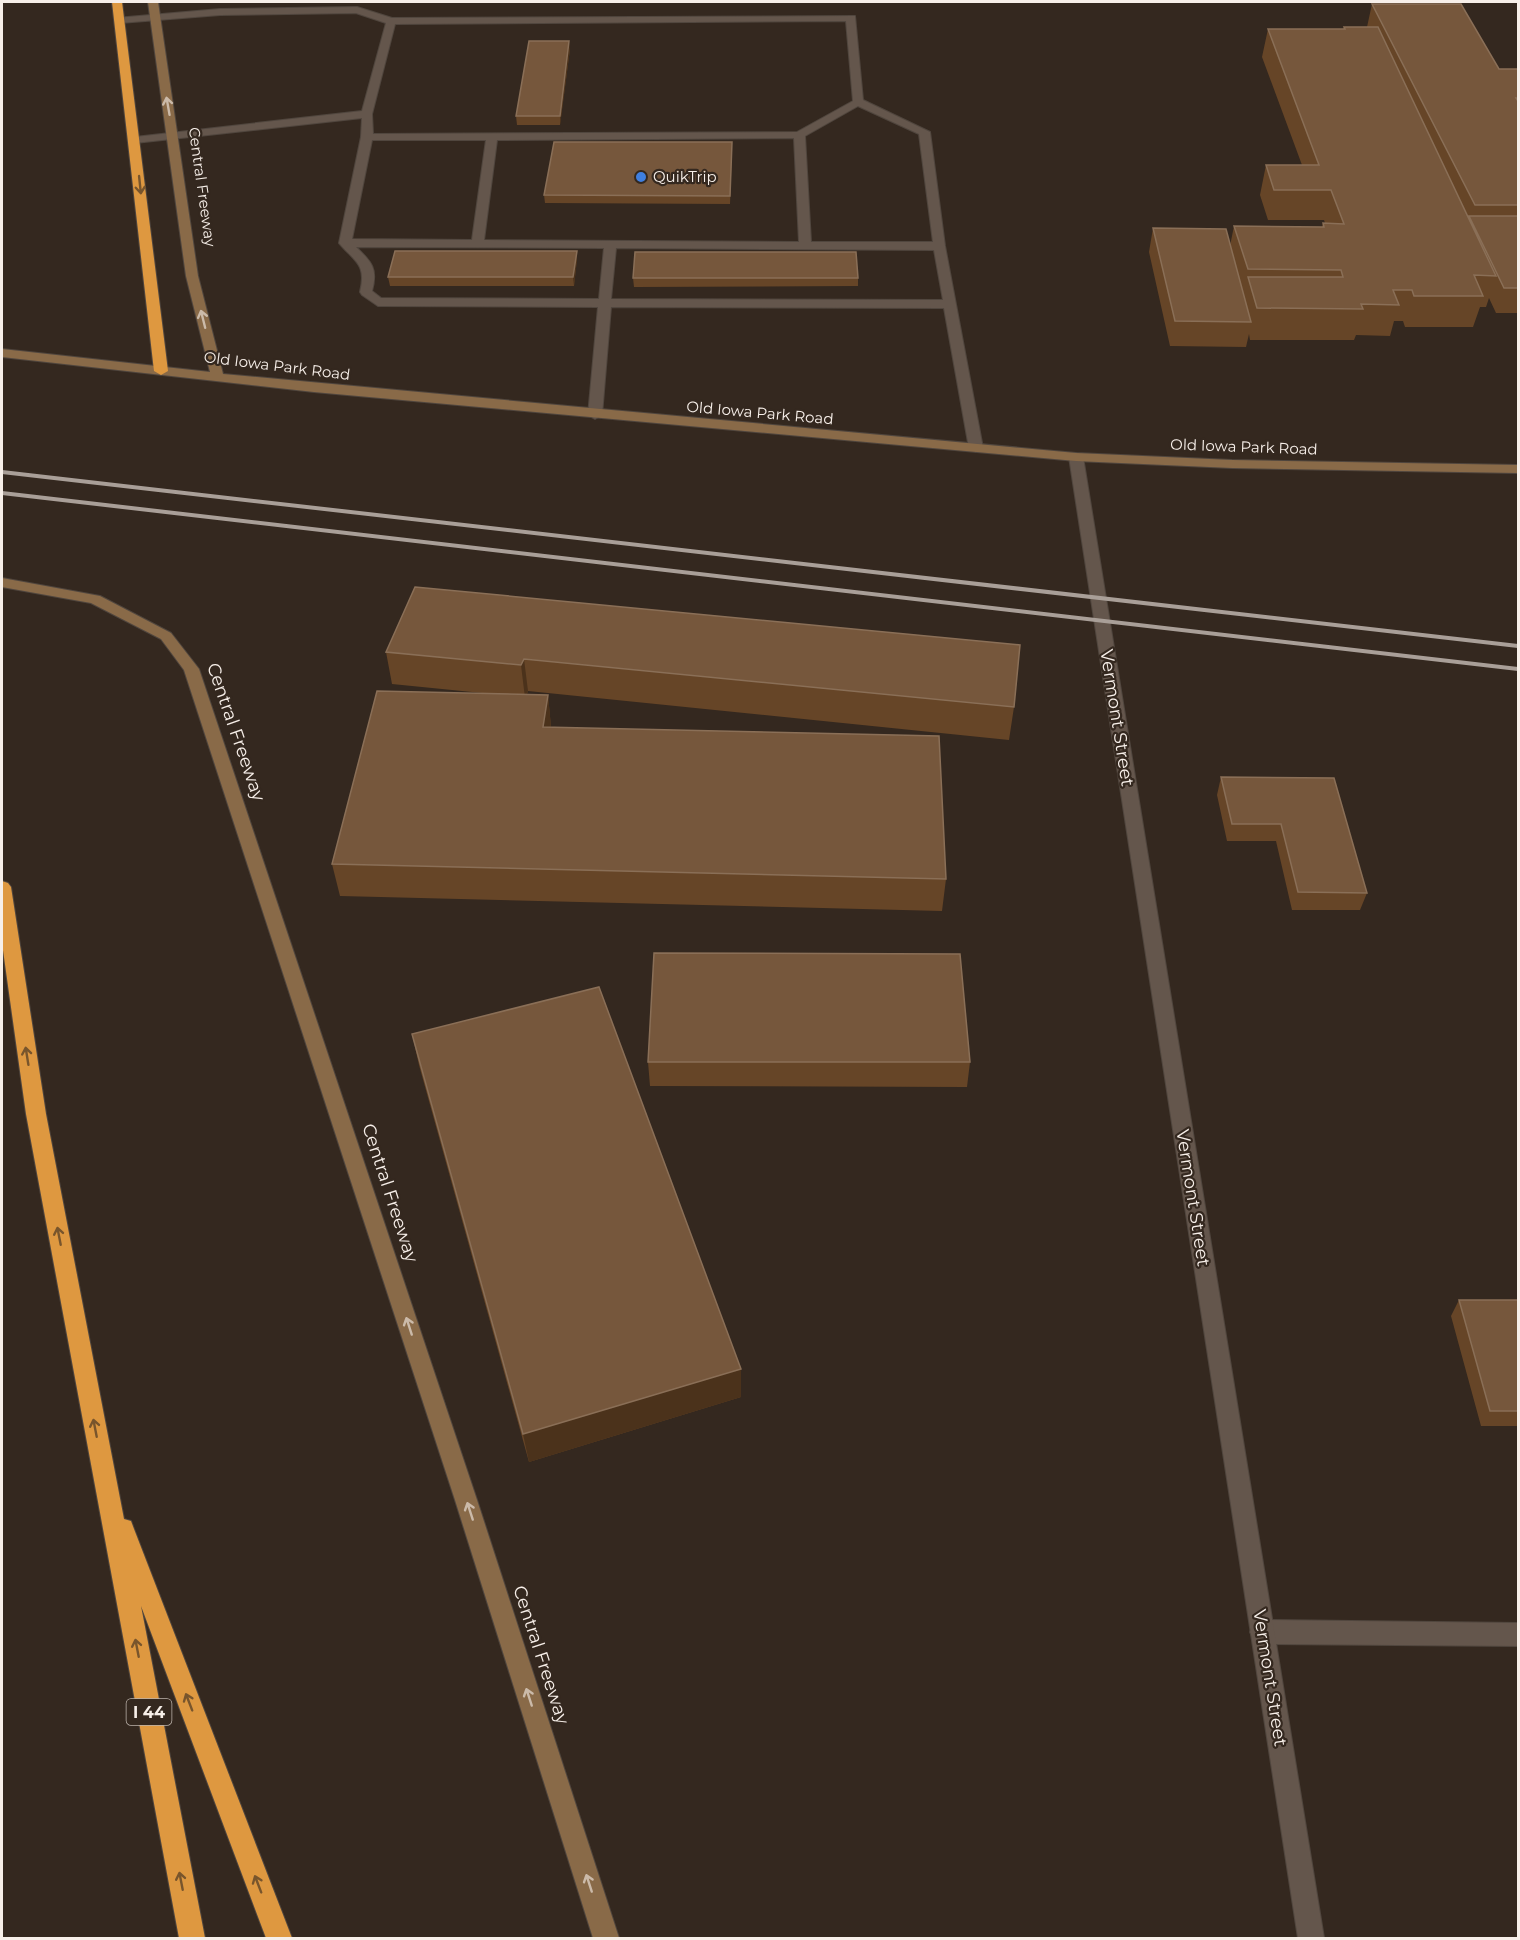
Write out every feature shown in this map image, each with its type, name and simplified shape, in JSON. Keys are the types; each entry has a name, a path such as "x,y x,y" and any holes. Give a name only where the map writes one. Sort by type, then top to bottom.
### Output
{"highway":[{"path":"117,2 161,370"},
{"name":"I 44","path":"2,887 36,1114 192,1938"},
{"path":"106,1485 279,1938"}],"main road":[{"name":"Central Freeway","path":"153,2 192,276 217,376"},
{"name":"Old Iowa Park Road","path":"2,353 314,388 1076,457 1233,464 1518,470"},
{"name":"Central Freeway","path":"2,583 95,599 166,636 191,669 466,1500 606,1938"}],"street":[{"path":"120,20 220,12 357,10 391,21 850,18 858,102"},
{"path":"345,243 367,137 367,114 391,21"},
{"path":"367,137 799,135 858,102"},
{"path":"858,102 924,132 939,246 976,448"},
{"path":"135,140 367,114"},
{"path":"799,135 805,245"},
{"path":"477,244 492,137"},
{"path":"345,243 939,246"},
{"path":"345,243 362,259 370,276 366,292 378,302 950,304"},
{"path":"596,415 610,245"},
{"name":"Vermont Street","path":"1076,457 1311,1938"},
{"path":"1262,1632 1518,1635"}],"building":[{"path":"1372,4 1461,4 1499,69 1518,69 1518,98 1516,98 1518,101 1518,205 1475,205"},
{"path":"1344,27 1378,27 1496,276 1474,275 1483,296 1414,296 1412,290 1393,290 1399,305 1361,304 1363,309 1257,308 1248,277 1343,277 1341,270 1248,269 1234,226 1324,227 1323,223 1344,224 1331,190 1274,190 1266,165 1319,165 1268,29 1345,29"},
{"path":"529,41 569,41 560,116 516,116"},
{"name":"QuikTrip","path":"554,142 732,142 730,196 544,195"},
{"path":"1469,216 1518,216 1518,288 1504,288"},
{"path":"1153,228 1226,229 1251,322 1175,321"},
{"path":"395,251 577,251 573,277 388,277"},
{"path":"635,252 856,252 858,278 633,278"},
{"path":"415,587 1020,645 1014,707 524,659 521,665 386,652"},
{"path":"377,691 548,695 543,727 939,736 946,879 332,864"},
{"path":"1221,777 1334,778 1367,893 1298,892 1281,824 1232,824"},
{"path":"654,953 960,954 970,1062 648,1062"},
{"path":"599,987 741,1369 523,1434 412,1034"},
{"path":"1459,1300 1518,1300 1518,1411 1490,1411"}],"railway":[{"path":"2,472 1518,646"},
{"path":"2,493 1518,669"}],"place":[{"name":"QuikTrip","path":"641,177"}]}
